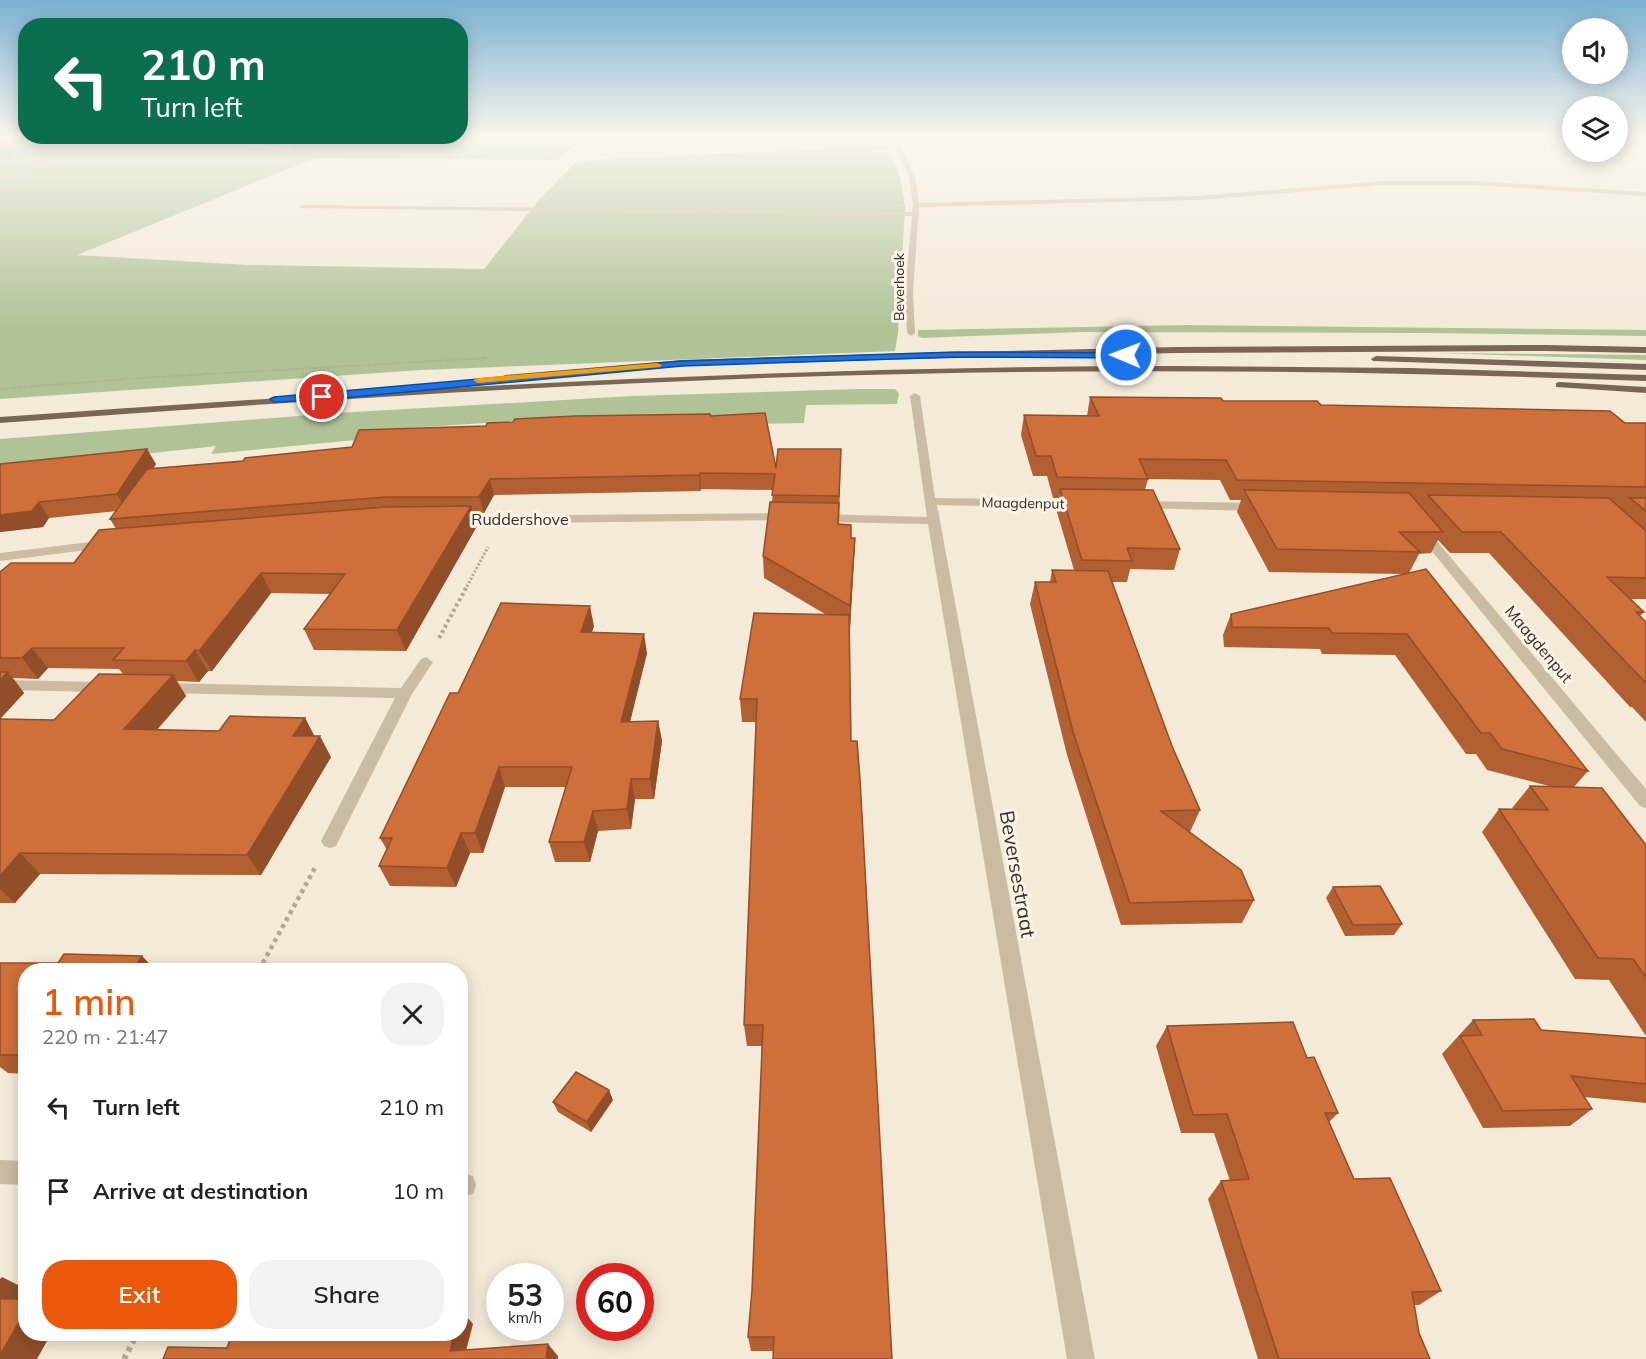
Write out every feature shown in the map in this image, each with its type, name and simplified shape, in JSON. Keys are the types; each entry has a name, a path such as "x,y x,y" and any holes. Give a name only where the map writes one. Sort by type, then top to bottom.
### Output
{"main road":[{"path":"0,420 274,399 682,363 1223,350 1545,348 1646,350"},
{"path":"1036,354 1349,358 1646,367"},
{"path":"274,399 858,372 1018,369 1500,373 1646,378"},
{"path":"1310,371 1646,390"}],"street":[{"name":"Beverhoek","path":"911,333 909,291 915,200"},
{"path":"916,205 1101,200"},
{"path":"301,207 916,214"},
{"name":"Beversestraat","path":"915,396 930,501 1081,1359"},
{"name":"Maagdenput","path":"930,501 1096,504"},
{"path":"1131,505 1274,507"},
{"name":"Ruddershove","path":"437,520 801,518 934,521"},
{"name":"Maagdenput","path":"1412,519 1646,801"},
{"path":"0,557 123,542"},
{"path":"330,840 405,693 426,662"},
{"path":"0,685 119,687"},
{"path":"143,688 405,693"},
{"path":"0,1172 18,1173"}],"path":[{"path":"426,662 502,519"},
{"path":"263,963 330,840"},
{"path":"124,1359 133,1341"}],"green space":[{"path":"0,200 211,200 77,255 248,265 484,269 539,200 904,200 898,333 895,351 421,370 0,399"},
{"path":"1186,325 1646,330 1646,336 1080,332 922,338 918,336 918,330"},
{"path":"1439,353 1646,355 1646,360"},
{"path":"895,389 899,394 897,404 806,405 804,423 626,426 572,417 410,428 408,435 211,454 216,446 0,470 0,439 337,413 633,396"}],"building":[{"path":"1090,397 1221,398 1223,401 1317,401 1321,405 1610,411 1625,423 1646,423 1646,487 1237,480 1226,460 1139,459 1148,479 1057,477 1051,456 1036,456 1024,415 1099,416"},
{"path":"765,413 776,468 778,449 841,449 839,496 772,495 775,474 700,473 699,475 490,479 479,497 387,497 110,519 147,469 243,461 245,458 352,447 359,430 486,426 487,423 513,422 515,419 575,416 710,414 711,416"},
{"path":"147,449 117,494 39,502 32,511 0,515 0,464"},
{"path":"1060,489 1153,490 1180,549 1127,548 1132,561 1082,560"},
{"path":"1244,490 1409,493 1443,532 1399,532 1420,552 1277,549"},
{"path":"1428,495 1609,498 1646,531 1646,578 1607,577 1644,612 1636,612 1646,622 1646,683 1501,532 1462,532"},
{"path":"1630,498 1646,498 1646,511"},
{"path":"770,502 839,503 838,524 851,525 851,538 855,538 850,606 763,556"},
{"path":"471,506 397,630 304,629 345,574 261,573 199,651 195,650 186,661 113,660 124,648 32,648 22,658 0,658 0,572 11,563 74,563 99,530 386,507"},
{"path":"1426,569 1588,771 1502,749 1490,733 1481,733 1407,634 1332,633 1329,628 1232,627 1231,614"},
{"path":"1052,570 1108,571 1172,746 1200,810 1161,811 1241,870 1254,900 1130,903 1073,732 1035,582 1056,582"},
{"path":"501,603 590,606 581,632 644,634 621,722 658,721 650,779 631,779 627,809 593,811 584,842 549,842 572,767 499,767 475,833 461,833 447,868 379,866 392,838 380,838 450,693 458,693"},
{"path":"754,613 849,615 851,741 857,741 860,779 892,1359 773,1359 774,1337 748,1337 763,1025 744,1025 757,699 740,699"},
{"path":"0,672 8,672 0,680"},
{"path":"99,674 173,675 124,729 219,731 230,716 305,718 293,736 320,736 247,855 20,853 0,876 0,719 54,720"},
{"path":"1530,786 1602,788 1646,845 1646,977 1633,959 1598,958 1499,809 1548,810"},
{"path":"1380,886 1402,924 1353,925 1333,887"},
{"path":"64,954 142,956 138,963 58,963"},
{"path":"0,963 18,963 18,1055 0,1055"},
{"path":"1534,1019 1541,1030 1646,1038 1646,1084 1571,1076 1592,1109 1503,1111 1460,1036 1482,1035 1473,1020"},
{"path":"1293,1022 1307,1058 1314,1057 1338,1113 1325,1113 1354,1179 1390,1178 1441,1291 1412,1292 1419,1333 1430,1359 1279,1359 1221,1181 1249,1179 1227,1114 1193,1115 1167,1026"},
{"path":"576,1072 609,1090 587,1122 553,1102"},
{"path":"0,1299 18,1299 18,1324 0,1355"},
{"path":"230,1341 452,1341 450,1351 548,1344 546,1359 163,1359 168,1347 227,1348"}],"slow traffic":[{"path":"478,380 657,365"}],"route":[{"path":"322,397 274,399 682,363 956,355 1126,355"}]}
